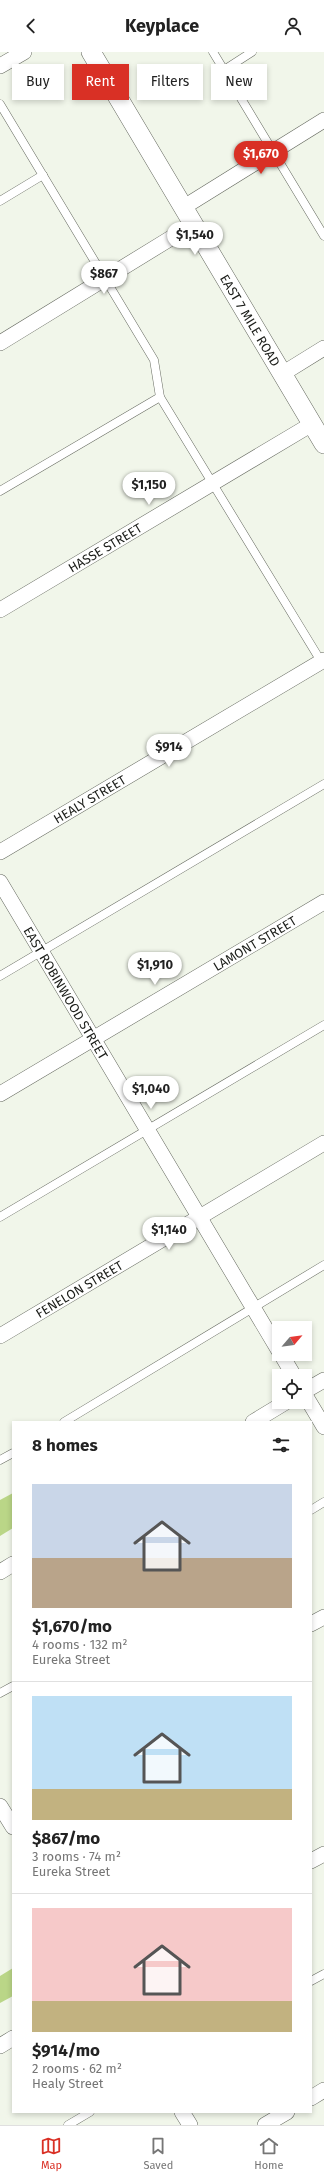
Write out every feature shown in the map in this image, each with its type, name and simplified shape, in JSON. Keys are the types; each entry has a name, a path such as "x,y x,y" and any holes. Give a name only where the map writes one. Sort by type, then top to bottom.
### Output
{"street":[{"path":"0,66 24,52"},
{"name":"EAST 7 MILE ROAD","path":"91,52 324,444"},
{"path":"184,207 324,120"},
{"path":"0,343 105,278 195,225"},
{"path":"282,374 324,348"},
{"name":"HASSE STREET","path":"0,610 312,424"},
{"name":"HEALY STREET","path":"0,852 323,663"},
{"name":"EAST ROBINWOOD STREET","path":"0,882 272,1339"},
{"name":"LAMONT STREET","path":"0,1094 324,902"},
{"name":"FENELON STREET","path":"0,1336 324,1143"},
{"path":"312,1387 324,1380"},
{"path":"312,1407 324,1427"},
{"path":"255,1421 274,1409"},
{"path":"0,1572 12,1565"},
{"path":"312,1623 324,1617"},
{"path":"4,1806 12,1825"},
{"path":"312,1860 324,1854"},
{"path":"0,2046 12,2039"},
{"path":"312,2097 324,2090"},
{"path":"183,2113 190,2125"},
{"path":"265,2125 285,2113"}],"lane":[{"path":"213,52 220,64"},
{"path":"233,64 252,52"},
{"path":"242,100 324,236"},
{"path":"0,104 154,360 160,397 323,663"},
{"path":"0,201 43,175"},
{"path":"0,491 160,397"},
{"path":"0,976 324,784"},
{"path":"0,1217 324,1025"},
{"path":"66,1421 324,1264"},
{"path":"0,1460 12,1454"},
{"path":"312,1509 324,1502"},
{"path":"0,1693 12,1687"},
{"path":"312,1980 324,1974"},
{"path":"68,2125 88,2113"}],"building":[{"path":"12,1494 12,1529 0,1536 0,1500"},
{"path":"12,1969 12,1997 0,2003 0,1976"}]}
